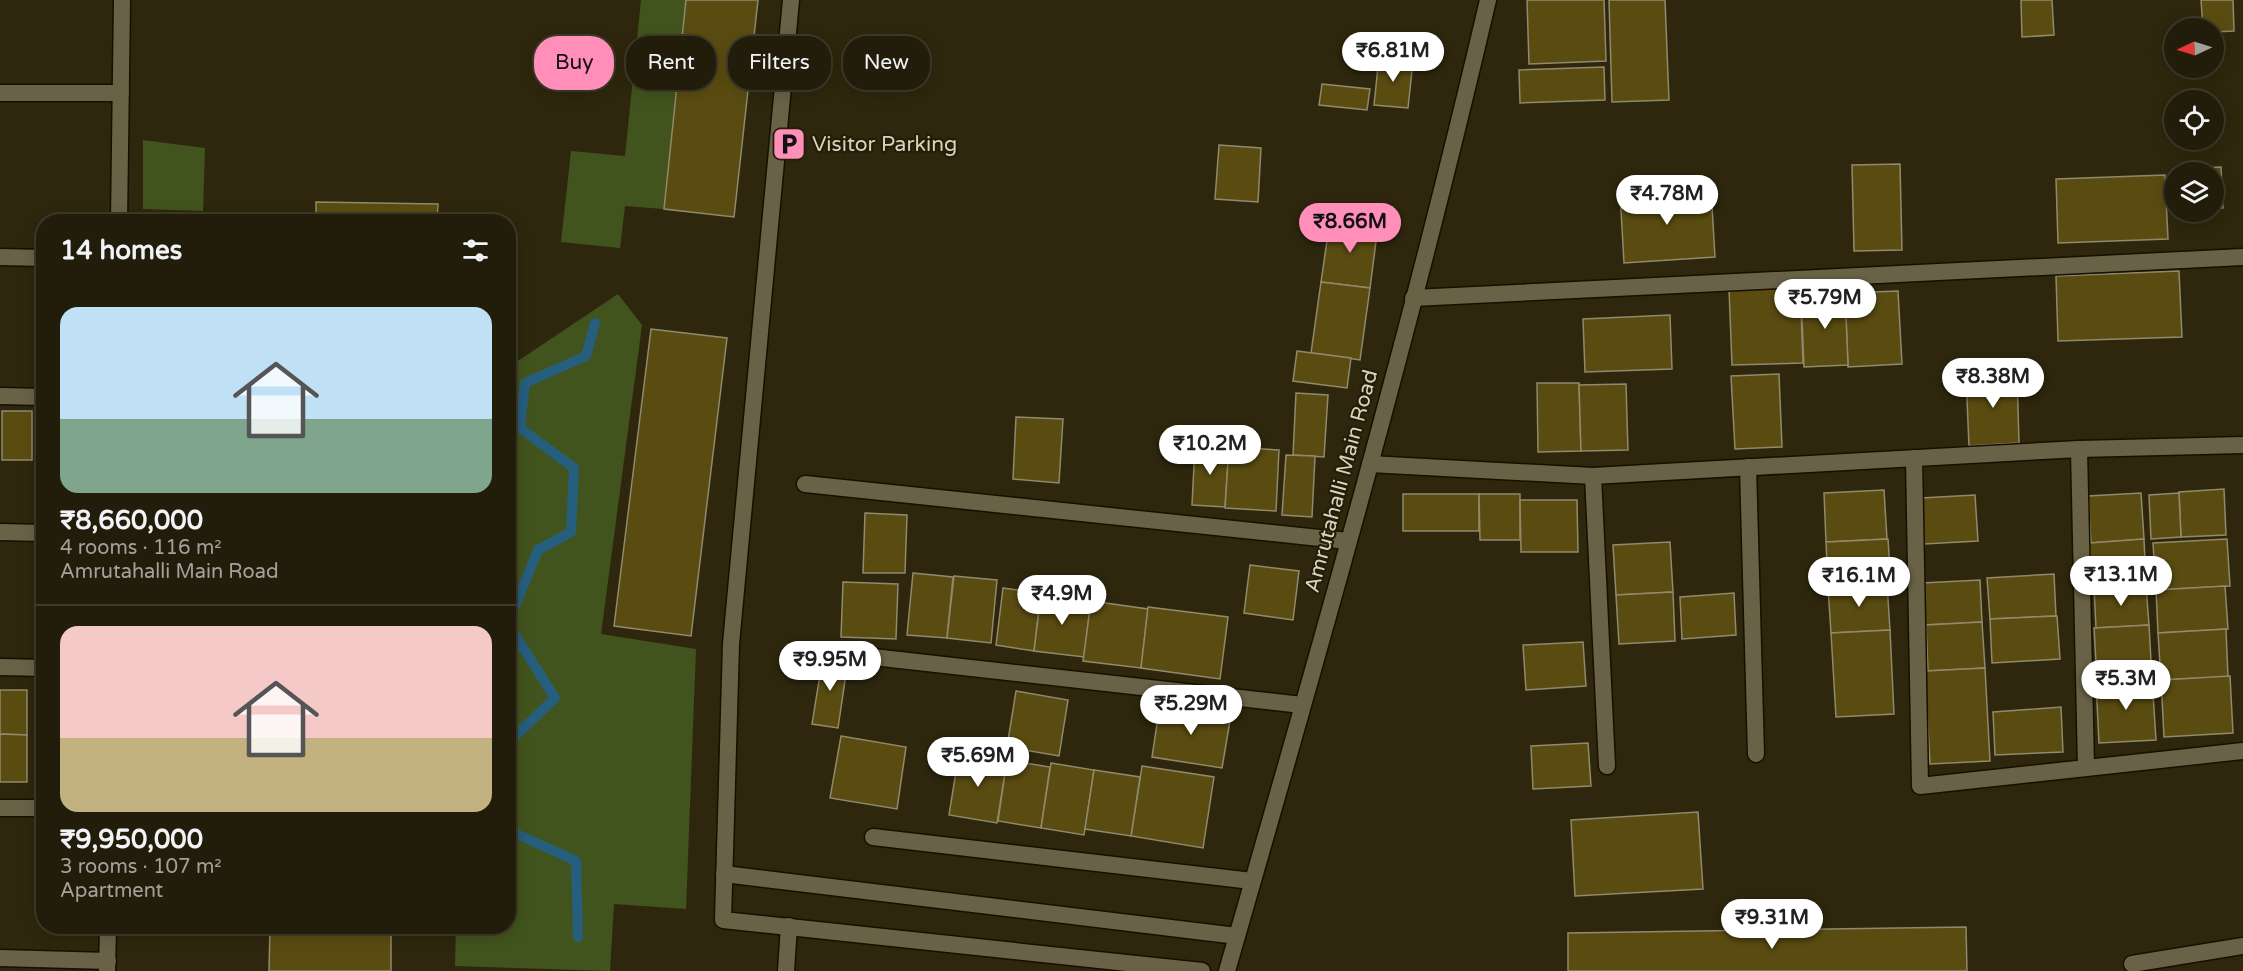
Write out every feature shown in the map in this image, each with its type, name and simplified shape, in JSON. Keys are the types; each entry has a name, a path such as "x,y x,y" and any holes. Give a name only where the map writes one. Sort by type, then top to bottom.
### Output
{"street":[{"path":"119,214 122,0"},
{"path":"791,0 731,644 723,920 1202,971"},
{"name":"Amrutahalli Main Road","path":"1227,971 1370,464 1488,0"},
{"path":"0,93 121,93"},
{"path":"0,257 36,258"},
{"path":"1413,298 2243,257"},
{"path":"0,396 36,397"},
{"path":"1370,464 1593,476 2079,449 2243,445"},
{"path":"2079,449 2086,766"},
{"path":"1914,458 1920,786 2086,766 2243,751"},
{"path":"1748,467 1756,754"},
{"path":"1593,476 1607,766"},
{"path":"805,484 1348,541"},
{"path":"0,532 36,533"},
{"path":"864,656 1302,705"},
{"path":"0,666 36,668"},
{"path":"0,808 36,808"},
{"path":"873,837 1252,881"},
{"path":"724,874 1237,936"},
{"path":"786,971 789,926"},
{"path":"0,958 107,966 108,934"},
{"path":"2132,964 2243,946"}],"green space":[{"path":"641,0 686,0 682,36 637,36"},
{"path":"632,90 677,90 664,209 625,206 620,248 561,242 571,151 625,156"},
{"path":"143,140 205,148 203,211 143,209"},
{"path":"618,294 642,325 601,634 696,649 686,909 614,904 610,971 455,966 456,934 516,934 516,362"}],"building":[{"path":"686,0 758,0 754,36 728,36 728,90 748,90 734,217 664,209 677,90 716,90 716,36 682,36"},
{"path":"1527,0 1604,0 1606,61 1529,64"},
{"path":"1609,0 1665,0 1669,100 1612,102"},
{"path":"2021,0 2052,0 2054,35 2022,37"},
{"path":"2201,0 2233,0 2234,31 2224,32 2224,18 2202,18"},
{"path":"1379,57 1413,61 1408,108 1374,105"},
{"path":"1604,67 1605,100 1520,103 1519,70"},
{"path":"1322,84 1370,89 1367,110 1319,105"},
{"path":"1219,145 1261,148 1258,202 1215,199"},
{"path":"1900,164 1902,250 1854,251 1852,165"},
{"path":"2164,175 2164,222 2167,222 2168,239 2058,243 2056,179"},
{"path":"1711,189 1715,257 1624,263 1620,193"},
{"path":"316,202 438,204 437,214 316,214"},
{"path":"1330,220 1378,226 1370,288 1321,282"},
{"path":"2179,271 2182,337 2058,341 2056,276"},
{"path":"1321,282 1370,288 1360,360 1311,353"},
{"path":"1800,286 1803,363 1732,365 1729,289"},
{"path":"1898,291 1902,364 1848,367 1845,293"},
{"path":"1845,293 1848,365 1804,367 1801,295"},
{"path":"1670,315 1672,369 1585,372 1583,319"},
{"path":"651,329 727,338 691,636 614,626"},
{"path":"1297,351 1351,358 1347,388 1293,381"},
{"path":"2017,373 2019,443 1969,446 1966,376"},
{"path":"1779,374 1782,447 1735,449 1731,376"},
{"path":"1537,383 1579,383 1581,451 1538,452"},
{"path":"1626,384 1628,450 1581,451 1579,385"},
{"path":"1296,393 1328,395 1324,457 1293,455"},
{"path":"2,411 32,411 32,460 2,460"},
{"path":"1016,417 1063,419 1059,483 1013,479"},
{"path":"1195,445 1229,447 1225,507 1192,505"},
{"path":"1229,447 1279,450 1276,511 1225,508"},
{"path":"1286,455 1315,456 1312,517 1282,515"},
{"path":"2224,489 2226,535 2181,537 2179,492"},
{"path":"1884,490 1887,539 1826,542 1824,493"},
{"path":"2141,493 2144,539 2091,543 2088,496"},
{"path":"2179,493 2181,537 2151,539 2149,495"},
{"path":"1403,494 1479,494 1479,531 1403,531"},
{"path":"1479,494 1520,494 1520,540 1480,540"},
{"path":"1975,495 1978,541 1924,544 1921,498"},
{"path":"1520,500 1577,500 1578,552 1521,552"},
{"path":"865,513 907,515 905,573 863,573"},
{"path":"1888,539 1891,583 1828,587 1826,542"},
{"path":"2144,539 2146,585 2092,588 2089,543"},
{"path":"2227,539 2230,586 2156,590 2153,543"},
{"path":"1670,542 1673,592 1616,595 1613,545"},
{"path":"1250,565 1299,571 1293,620 1244,613"},
{"path":"913,573 953,577 947,638 907,635"},
{"path":"2054,574 2056,616 1990,619 1987,578"},
{"path":"954,576 997,580 991,643 947,638"},
{"path":"1980,580 1982,622 1924,625 1922,583"},
{"path":"843,582 898,584 896,639 841,637"},
{"path":"1887,584 1890,630 1831,633 1828,587"},
{"path":"2146,585 2149,625 2096,628 2094,588"},
{"path":"2225,586 2228,629 2158,633 2156,590"},
{"path":"1003,588 1041,593 1034,651 996,645"},
{"path":"1673,592 1675,641 1619,644 1616,595"},
{"path":"1734,593 1736,635 1682,639 1680,597"},
{"path":"1041,595 1091,601 1084,657 1034,651"},
{"path":"1091,601 1148,609 1141,668 1083,661"},
{"path":"1148,607 1228,617 1220,679 1141,668"},
{"path":"2057,616 2060,659 1992,663 1990,619"},
{"path":"1982,622 1985,668 1928,671 1926,625"},
{"path":"2149,625 2152,678 2097,681 2094,628"},
{"path":"2226,629 2228,677 2161,680 2158,633"},
{"path":"1890,630 1894,714 1836,717 1831,633"},
{"path":"1583,642 1586,686 1526,690 1523,645"},
{"path":"823,656 848,660 838,728 812,724"},
{"path":"1985,668 1990,761 1930,764 1925,671"},
{"path":"2230,676 2233,733 2164,737 2161,680"},
{"path":"2152,678 2156,740 2099,743 2096,682"},
{"path":"0,690 27,690 27,735 0,734"},
{"path":"1016,691 1068,700 1059,756 1007,747"},
{"path":"1160,704 1231,715 1222,768 1152,757"},
{"path":"2061,707 2063,752 1995,755 1993,712"},
{"path":"0,734 27,735 27,782 0,782"},
{"path":"841,736 906,747 897,809 830,798"},
{"path":"1588,743 1591,786 1533,789 1531,746"},
{"path":"959,753 1007,760 997,823 949,815"},
{"path":"1007,760 1050,767 1041,828 998,821"},
{"path":"1051,763 1094,770 1084,835 1041,828"},
{"path":"1142,766 1214,777 1203,848 1131,836"},
{"path":"1094,770 1140,777 1131,836 1085,829"},
{"path":"1698,812 1703,889 1575,896 1571,820"},
{"path":"1966,927 1967,971 1568,971 1568,933"},
{"path":"270,934 391,934 391,971 269,971"}],"waterway":[{"path":"516,604 538,550 571,532 574,468 520,428 525,383 586,356 595,323"},
{"path":"516,637 555,698 516,735"},
{"path":"516,834 576,861 578,937"}],"place":[{"name":"Visitor Parking","path":"789,144"}]}
